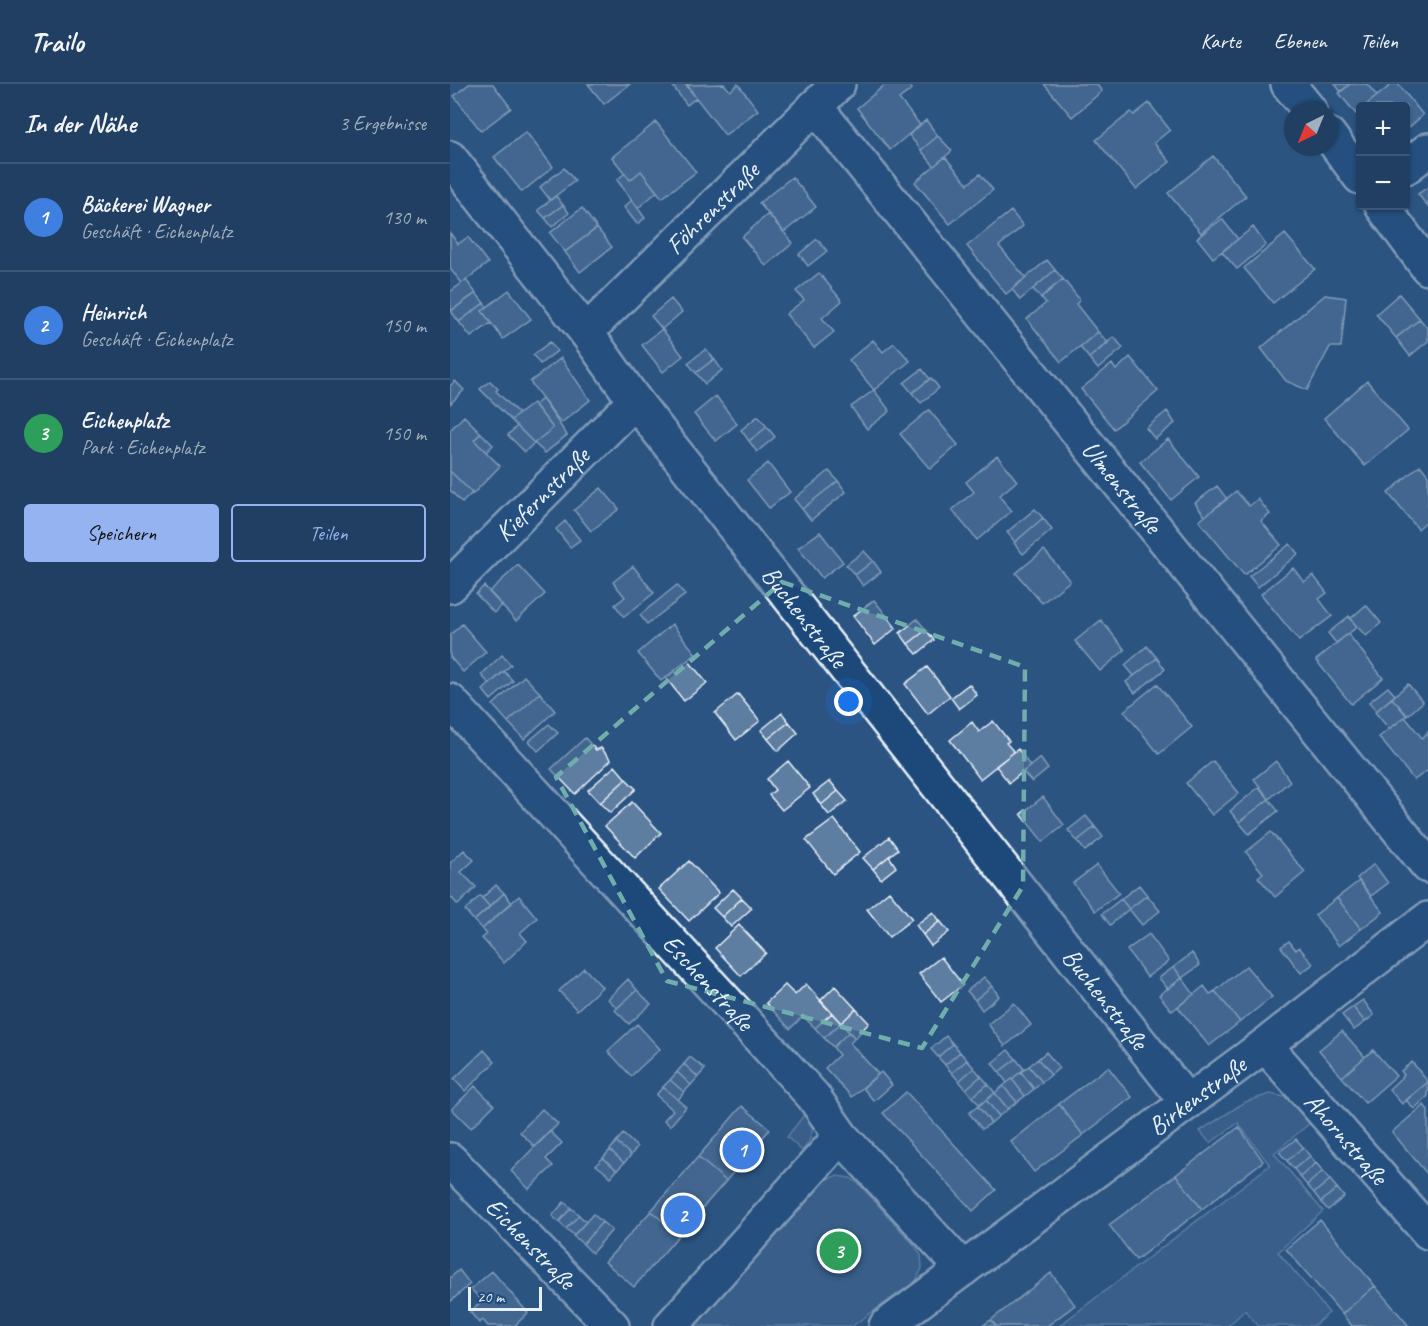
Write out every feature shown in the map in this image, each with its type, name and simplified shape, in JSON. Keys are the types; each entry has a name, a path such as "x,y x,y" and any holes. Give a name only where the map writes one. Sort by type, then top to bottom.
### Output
{"street":[{"path":"1288,84 1303,102"},
{"name":"Föhrenstraße","path":"586,332 827,95"},
{"name":"Ulmenstraße","path":"827,95 1428,866"},
{"path":"1338,147 1356,172"},
{"path":"1410,163 1428,150"},
{"name":"Buchenstraße","path":"450,158 586,332 634,400 1186,1102"},
{"path":"1385,210 1428,268"},
{"name":"Kiefernstraße","path":"450,586 634,400"},
{"name":"Eschenstraße","path":"450,701 813,1096 841,1136 963,1269"},
{"name":"Birkenstraße","path":"886,1326 1186,1102 1265,1046 1428,919"},
{"name":"Ahornstraße","path":"1265,1046 1428,1232"},
{"path":"671,1326 841,1136"},
{"name":"Eichenstraße","path":"450,1160 612,1326"}],"highlighted area":[{"path":"782,582 1025,667 1023,886 922,1048 667,981 556,777"}],"shaded area":[{"path":"1270,1094 1285,1097 1310,1123 1274,1153 1323,1211 1278,1252 1329,1313 1313,1326 1258,1326 1245,1310 1228,1326 1059,1326 1270,1165 1238,1123 1210,1143 1200,1131 1245,1102"},
{"path":"807,1111 812,1122 812,1132 802,1151 787,1137"},
{"path":"836,1176 850,1178 859,1184 915,1246 921,1255 922,1268 916,1281 852,1326 691,1326 824,1180"}],"building":[{"path":"469,84 493,84 511,108 481,131 454,96"},
{"path":"588,84 630,84 604,104"},
{"path":"671,84 687,84 696,98 687,105"},
{"path":"724,84 730,91 738,84 758,110 725,135 686,85"},
{"path":"886,84 908,84 912,89 899,99 920,125 890,150 857,108"},
{"path":"1044,84 1096,84 1102,91 1072,117"},
{"path":"1335,84 1350,84 1341,92"},
{"path":"1350,84 1367,84 1377,96 1370,102 1356,102 1356,114 1339,93"},
{"path":"1392,84 1398,84 1423,115 1410,126 1410,102 1370,102"},
{"path":"1149,103 1170,130 1154,143 1170,162 1136,189 1096,140 1131,112 1134,115"},
{"path":"926,120 938,136 921,150 909,135"},
{"path":"656,122 696,172 662,198 641,171 630,180 612,157"},
{"path":"526,132 553,167 522,192 494,157"},
{"path":"938,136 952,151 934,166 921,150"},
{"path":"1213,156 1246,196 1201,233 1168,193"},
{"path":"945,157 968,184 980,174 993,190 950,224 915,182"},
{"path":"564,168 575,181 550,200 540,187"},
{"path":"641,171 657,192 638,208 617,180 625,173 630,180"},
{"path":"792,177 816,207 784,232 759,203"},
{"path":"1428,187 1428,207 1418,194"},
{"path":"556,196 563,205 545,218 538,210"},
{"path":"632,200 645,218 637,224 624,207"},
{"path":"563,205 569,213 552,227 545,218"},
{"path":"582,208 597,228 565,252 550,233"},
{"path":"1011,211 1023,226 999,246 1026,278 1006,294 967,246"},
{"path":"768,214 793,243 766,266 742,237"},
{"path":"1222,219 1238,239 1213,258 1197,238"},
{"path":"1253,227 1266,245 1237,269 1222,252"},
{"path":"597,228 612,247 580,272 565,252"},
{"path":"450,233 458,244 468,237 488,263 462,283 450,269"},
{"path":"1285,234 1315,269 1273,303 1244,268"},
{"path":"817,239 827,251 808,266 799,254"},
{"path":"1047,260 1055,270 1020,300 1012,289"},
{"path":"1055,270 1063,279 1041,298 1033,289"},
{"path":"819,273 842,301 822,318 834,332 814,348 786,314 804,300 796,291"},
{"path":"1063,279 1080,300 1076,304 1098,332 1061,362 1027,319 1046,303 1041,297"},
{"path":"466,280 476,293 451,311 450,292"},
{"path":"509,290 531,319 503,339 482,311"},
{"path":"476,293 484,303 459,322 451,311"},
{"path":"1399,294 1420,319 1396,338 1376,314"},
{"path":"1325,295 1346,298 1341,347 1330,347 1307,390 1286,381 1261,348"},
{"path":"671,299 682,312 662,329 651,316"},
{"path":"484,303 487,307 482,311 491,323 471,337 459,322"},
{"path":"1420,319 1428,329 1428,341 1410,356 1396,338"},
{"path":"662,329 683,356 663,372 642,345"},
{"path":"1098,332 1108,343 1089,358 1080,347"},
{"path":"1114,337 1123,348 1098,369 1089,358"},
{"path":"873,340 883,352 894,343 910,361 874,390 849,360"},
{"path":"550,342 557,351 540,364 533,355"},
{"path":"706,349 714,359 696,373 688,363"},
{"path":"1130,357 1158,391 1114,429 1081,389 1112,364 1116,370"},
{"path":"561,358 590,400 561,423 530,382"},
{"path":"714,359 722,370 705,384 696,373"},
{"path":"922,369 930,379 912,393 904,383"},
{"path":"931,378 939,388 921,403 912,393"},
{"path":"455,381 464,390 450,404 450,386"},
{"path":"490,381 498,389 496,391 519,414 511,420 480,389"},
{"path":"1367,381 1408,430 1365,466 1324,418"},
{"path":"874,390 890,411 867,429 851,407"},
{"path":"716,396 737,424 716,441 694,414"},
{"path":"542,399 567,435 545,453 534,443 553,428 535,405"},
{"path":"533,403 553,428 534,443 511,420"},
{"path":"929,410 958,445 930,469 900,434"},
{"path":"1167,411 1175,423 1155,439 1146,428"},
{"path":"464,416 481,433 474,440 500,466 473,494 450,471 450,430"},
{"path":"758,416 767,427 749,441 741,430"},
{"path":"517,426 534,443 525,452 508,435"},
{"path":"767,427 775,437 757,452 749,441"},
{"path":"481,433 493,445 486,452 474,440"},
{"path":"1168,439 1199,477 1171,500 1140,462"},
{"path":"997,456 1017,481 999,496 1012,511 977,540 952,510 974,492 966,482"},
{"path":"768,463 790,492 769,508 747,480"},
{"path":"1420,465 1428,475 1428,520 1418,529 1388,493"},
{"path":"450,471 472,493 462,503 450,490"},
{"path":"829,471 838,481 802,509 794,499"},
{"path":"838,481 846,492 811,520 802,509"},
{"path":"1217,486 1227,499 1205,516 1195,503"},
{"path":"601,488 619,509 591,531 574,510"},
{"path":"1236,491 1249,506 1258,499 1270,514 1261,521 1281,545 1244,575 1199,521"},
{"path":"1035,509 1043,518 1015,542 1007,532"},
{"path":"1043,518 1052,530 1023,554 1014,543"},
{"path":"565,521 580,540 570,547 556,529"},
{"path":"820,532 843,562 822,578 798,548"},
{"path":"1290,544 1298,554 1258,587 1249,576"},
{"path":"1044,550 1070,581 1042,603 1016,573"},
{"path":"864,551 873,561 855,575 846,565"},
{"path":"873,561 881,572 863,586 855,575"},
{"path":"518,565 545,594 516,621 489,592"},
{"path":"633,566 654,593 624,617 615,605 625,597 613,582"},
{"path":"1293,568 1304,582 1313,575 1327,593 1319,599 1332,616 1299,641 1261,594"},
{"path":"677,585 685,595 647,624 640,615"},
{"path":"484,586 502,605 494,613 476,594"},
{"path":"874,600 896,628 875,645 853,616"},
{"path":"1366,605 1381,623 1366,636 1350,619"},
{"path":"1349,616 1357,627 1336,643 1328,633"},
{"path":"917,619 926,630 908,644 900,633"},
{"path":"1101,620 1125,650 1100,671 1075,641"},
{"path":"462,624 486,652 463,672 450,657 450,635"},
{"path":"672,624 696,654 661,681 638,653"},
{"path":"926,630 934,640 917,654 908,644"},
{"path":"1348,634 1383,678 1351,704 1316,660"},
{"path":"1147,646 1157,658 1134,676 1125,665"},
{"path":"502,655 511,665 490,684 481,675"},
{"path":"1157,658 1165,669 1135,693 1126,682"},
{"path":"688,660 707,683 684,701 666,678"},
{"path":"927,667 950,696 928,714 905,684"},
{"path":"504,671 513,681 491,700 483,690"},
{"path":"524,676 540,693 508,722 493,705"},
{"path":"969,684 977,695 959,709 951,698"},
{"path":"1157,684 1192,727 1159,754 1124,711"},
{"path":"1408,684 1423,702 1407,716 1392,698"},
{"path":"1388,687 1395,695 1376,711 1369,702"},
{"path":"540,693 555,711 524,739 508,722"},
{"path":"738,694 760,721 736,740 715,713"},
{"path":"1392,698 1407,715 1389,729 1375,712"},
{"path":"782,713 789,722 768,739 761,730"},
{"path":"1405,717 1422,738 1428,732 1428,770 1414,780 1379,737"},
{"path":"993,721 1009,741 1006,743 1014,752 980,779 950,740 972,722 979,732"},
{"path":"789,722 798,733 778,751 768,739"},
{"path":"549,724 558,733 538,751 529,741"},
{"path":"585,738 596,750 601,748 611,760 575,794 551,769"},
{"path":"1018,749 1030,766 1009,783 996,766"},
{"path":"1040,758 1048,769 1032,782 1023,772"},
{"path":"788,761 810,788 782,810 769,795 775,790 767,779"},
{"path":"1213,761 1239,793 1212,815 1186,783"},
{"path":"1276,761 1290,781 1269,799 1254,779"},
{"path":"615,766 626,779 600,803 588,790"},
{"path":"626,779 636,789 610,813 600,803"},
{"path":"830,781 838,791 821,805 813,794"},
{"path":"1259,787 1269,799 1239,822 1230,811"},
{"path":"838,791 847,801 829,815 821,805"},
{"path":"1043,797 1064,825 1043,842 1021,814"},
{"path":"1269,799 1278,811 1249,834 1239,822"},
{"path":"632,802 661,833 635,858 605,826"},
{"path":"1086,816 1095,827 1077,841 1068,830"},
{"path":"834,819 860,852 833,874 806,840"},
{"path":"1095,827 1103,837 1085,851 1077,841"},
{"path":"1271,832 1305,872 1275,897 1258,877 1263,873 1246,852"},
{"path":"889,837 898,849 873,869 863,858"},
{"path":"464,850 474,860 461,872 476,887 458,905 450,896 450,863"},
{"path":"889,856 896,867 881,879 873,869"},
{"path":"689,861 719,893 689,921 659,889"},
{"path":"1374,864 1388,883 1371,896 1357,878"},
{"path":"1097,865 1119,893 1095,911 1073,883"},
{"path":"1359,881 1383,912 1361,929 1337,898"},
{"path":"496,885 504,893 490,907 482,898"},
{"path":"1139,885 1147,895 1129,909 1121,899"},
{"path":"733,889 742,898 722,917 713,908"},
{"path":"889,891 912,919 889,937 867,909"},
{"path":"504,893 512,903 482,929 474,921"},
{"path":"1147,895 1160,911 1142,925 1129,909"},
{"path":"480,896 490,907 474,921 465,910"},
{"path":"519,896 537,918 520,933 527,941 504,963 482,938 487,934 482,929"},
{"path":"742,898 752,908 731,927 722,917"},
{"path":"1337,898 1361,929 1339,946 1315,915"},
{"path":"1121,899 1129,909 1110,925 1102,914"},
{"path":"933,912 940,921 923,935 916,925"},
{"path":"940,921 949,932 931,946 923,935"},
{"path":"739,925 766,953 741,976 715,948"},
{"path":"1149,934 1169,961 1147,977 1127,950"},
{"path":"1289,941 1296,950 1299,947 1313,964 1301,973 1281,947"},
{"path":"1192,953 1200,965 1182,978 1174,967"},
{"path":"941,957 963,985 941,1002 919,974"},
{"path":"1246,966 1272,997 1240,1022 1215,991"},
{"path":"1174,967 1182,978 1168,989 1159,978"},
{"path":"584,968 602,987 577,1010 559,991"},
{"path":"984,977 992,986 975,1000 967,991"},
{"path":"1182,978 1194,994 1172,1011 1159,995"},
{"path":"628,979 637,990 617,1008 608,999"},
{"path":"806,984 832,1013 815,1028 803,1016 790,1029 766,1003 785,985 795,995"},
{"path":"835,986 856,1009 841,1023 820,1001"},
{"path":"992,986 999,996 982,1010 975,1000"},
{"path":"1204,986 1210,994 1215,991 1240,1022 1209,1046 1178,1007"},
{"path":"637,990 651,1004 629,1024 615,1010"},
{"path":"1363,1000 1374,1015 1365,1022 1353,1007"},
{"path":"1014,1003 1031,1025 1005,1046 988,1024"},
{"path":"1353,1007 1365,1022 1354,1030 1342,1015"},
{"path":"856,1009 869,1023 855,1038 841,1023"},
{"path":"832,1013 841,1023 824,1038 815,1028"},
{"path":"841,1023 849,1032 833,1047 824,1038"},
{"path":"637,1024 660,1049 631,1076 608,1051"},
{"path":"1342,1031 1365,1057 1342,1077 1319,1050"},
{"path":"849,1032 855,1038 850,1043 878,1074 852,1097 825,1068 839,1055 833,1047"},
{"path":"946,1036 953,1044 938,1057 931,1049"},
{"path":"953,1044 960,1052 945,1065 938,1057"},
{"path":"484,1050 495,1062 465,1091 454,1079"},
{"path":"1008,1050 1016,1059 999,1072 992,1063"},
{"path":"1373,1050 1396,1076 1365,1103 1342,1077"},
{"path":"960,1052 967,1060 952,1073 945,1065"},
{"path":"1046,1052 1059,1068 1051,1075 1038,1059"},
{"path":"690,1057 705,1069 698,1077 684,1064"},
{"path":"1016,1059 1024,1069 1007,1083 999,1072"},
{"path":"1038,1059 1051,1075 1042,1082 1029,1066"},
{"path":"967,1060 974,1068 959,1081 952,1073"},
{"path":"1412,1062 1428,1082 1402,1104 1389,1089 1404,1075 1401,1071"},
{"path":"684,1064 698,1077 691,1085 677,1072"},
{"path":"1029,1066 1042,1082 1034,1089 1021,1072"},
{"path":"1108,1067 1132,1097 1083,1135 1059,1104"},
{"path":"974,1068 981,1076 966,1089 959,1081"},
{"path":"677,1072 691,1085 684,1092 670,1080"},
{"path":"881,1072 892,1085 874,1101 863,1088"},
{"path":"1021,1072 1034,1089 1025,1096 1012,1079"},
{"path":"981,1076 988,1084 972,1097 966,1089"},
{"path":"1012,1079 1025,1096 1017,1102 1003,1086"},
{"path":"670,1080 684,1092 678,1100 663,1087"},
{"path":"1428,1082 1428,1096 1414,1109 1406,1100"},
{"path":"988,1084 995,1093 980,1105 972,1097"},
{"path":"475,1086 494,1105 471,1128 452,1109"},
{"path":"1003,1086 1017,1102 1008,1109 995,1093"},
{"path":"663,1087 686,1107 670,1126 664,1120 673,1110 656,1095"},
{"path":"906,1092 996,1190 973,1211 883,1113"},
{"path":"995,1093 1008,1109 999,1116 986,1100"},
{"path":"986,1100 999,1116 991,1123 978,1106"},
{"path":"1059,1104 1083,1135 1034,1172 1011,1142"},
{"path":"1424,1105 1428,1110 1428,1175 1392,1132"},
{"path":"742,1106 770,1129 726,1181 698,1157"},
{"path":"978,1106 991,1123 982,1129 969,1113"},
{"path":"542,1109 558,1124 535,1147 520,1132"},
{"path":"1239,1127 1263,1161 1202,1209 1176,1175"},
{"path":"550,1131 562,1143 546,1159 553,1166 529,1189 511,1171"},
{"path":"623,1134 637,1147 631,1155 616,1142"},
{"path":"1296,1139 1303,1147 1287,1161 1279,1152"},
{"path":"616,1142 631,1155 624,1163 610,1150"},
{"path":"1303,1147 1310,1156 1294,1169 1287,1161"},
{"path":"610,1150 624,1163 617,1170 603,1158"},
{"path":"1310,1156 1316,1163 1300,1177 1294,1169"},
{"path":"698,1157 726,1181 679,1235 651,1211"},
{"path":"603,1158 617,1170 611,1177 596,1165"},
{"path":"1316,1163 1323,1171 1307,1185 1300,1177"},
{"path":"1323,1171 1330,1180 1314,1193 1307,1185"},
{"path":"1176,1175 1202,1209 1136,1260 1109,1225"},
{"path":"1330,1180 1337,1188 1321,1202 1314,1193"},
{"path":"1337,1188 1344,1197 1328,1210 1321,1202"},
{"path":"564,1202 571,1208 559,1222 552,1216"},
{"path":"571,1208 579,1215 566,1229 559,1222"},
{"path":"651,1211 679,1235 634,1287 605,1262"},
{"path":"593,1214 602,1222 583,1244 573,1236"},
{"path":"579,1215 586,1222 574,1235 566,1229"},
{"path":"1320,1220 1375,1286 1342,1314 1286,1249"},
{"path":"602,1222 612,1230 592,1253 583,1244"},
{"path":"459,1270 470,1284 450,1302 450,1278"},
{"path":"492,1271 528,1313 514,1326 488,1326 483,1320 479,1323 470,1312 482,1301 471,1289"},
{"path":"1051,1273 1075,1305 1047,1326 996,1326 991,1320"},
{"path":"1375,1286 1409,1326 1352,1326 1342,1314"},
{"path":"991,1320 996,1326 982,1326"}],"place":[{"name":"Bäckerei Wagner","path":"742,1150"},
{"name":"Heinrich","path":"683,1215"},
{"name":"Eichenplatz","path":"839,1251"}]}
